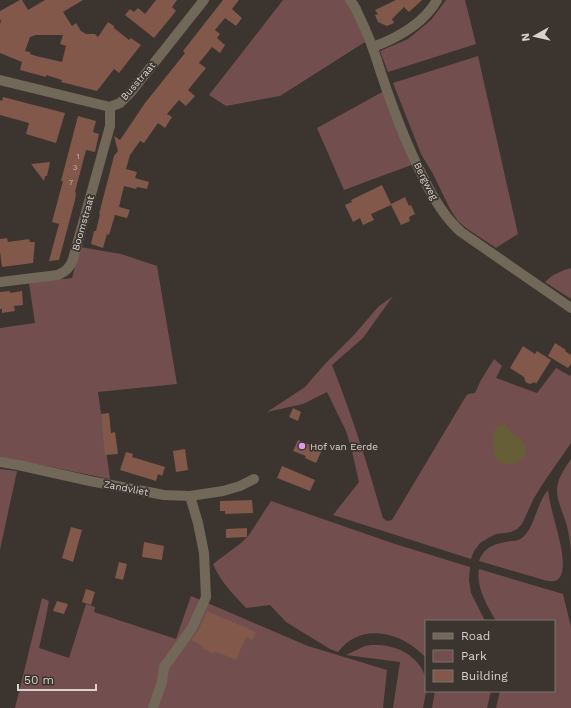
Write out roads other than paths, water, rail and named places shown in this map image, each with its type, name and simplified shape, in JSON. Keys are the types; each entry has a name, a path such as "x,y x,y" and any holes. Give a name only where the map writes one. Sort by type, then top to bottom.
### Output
{"street":[{"name":"Busstraat","path":"110,107 120,102 130,92 204,0"},
{"name":"Bergweg","path":"350,0 365,27 406,140 426,184 445,216 455,227 467,236 571,308"},
{"path":"372,47 386,42 413,26 433,7 437,0"},
{"path":"0,80 110,107"},
{"name":"Boomstraat","path":"0,282 58,275 70,267 110,126 110,107"},
{"name":"Zandvliet","path":"0,462 164,496 190,496 228,490 253,480"},
{"path":"153,708 162,682 164,667 192,628 206,597 204,553 198,523 190,496"}],"place":[{"name":"Hof van Eerde","path":"302,446"}]}
